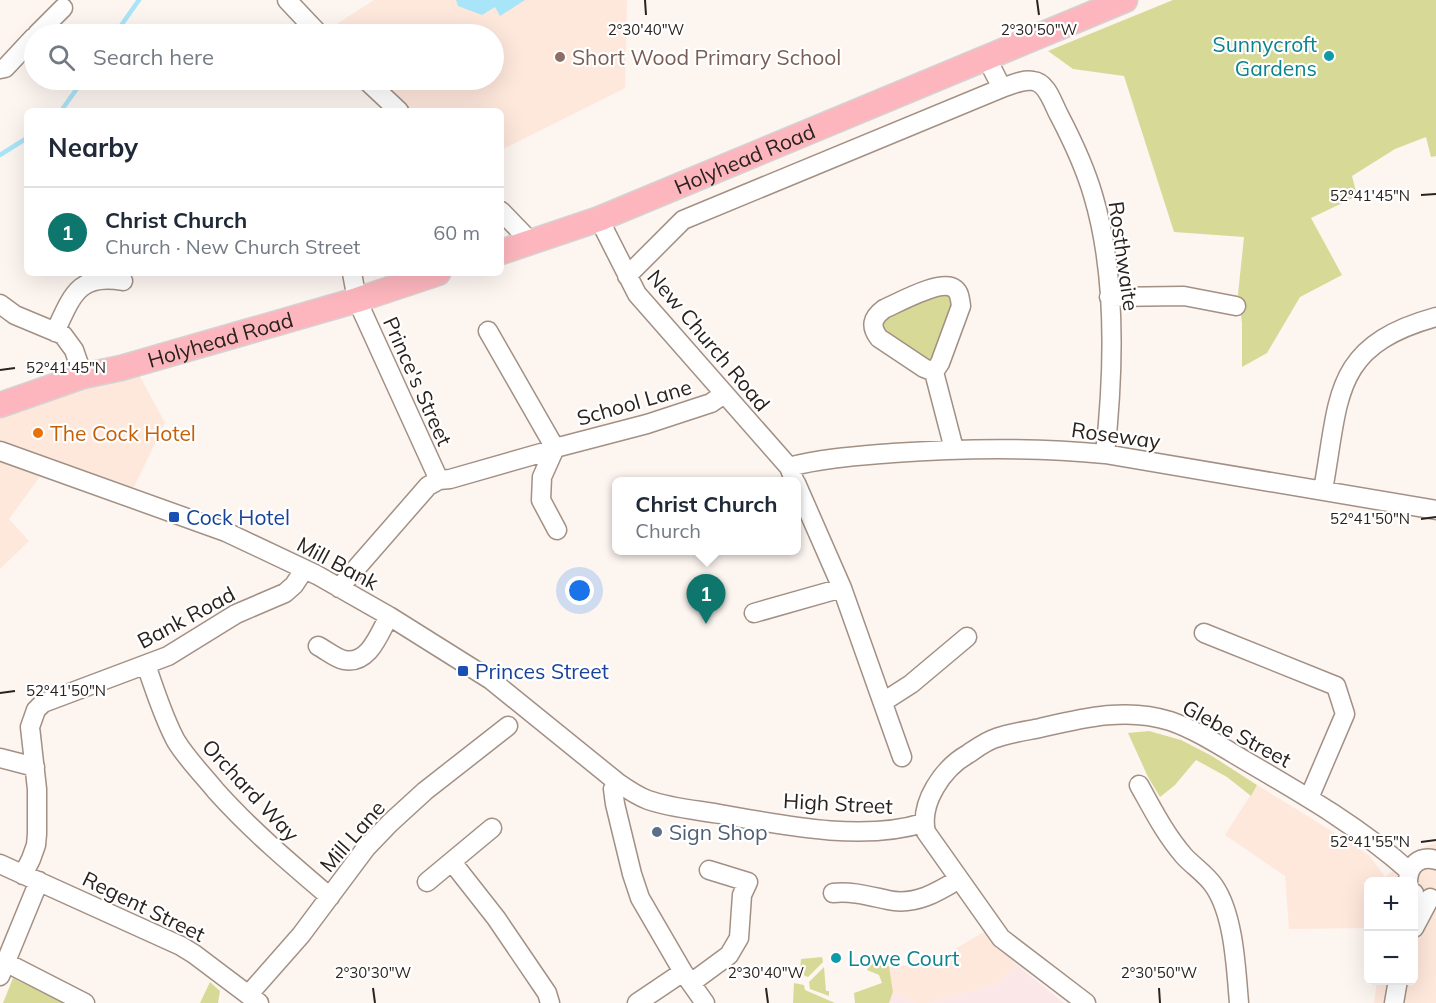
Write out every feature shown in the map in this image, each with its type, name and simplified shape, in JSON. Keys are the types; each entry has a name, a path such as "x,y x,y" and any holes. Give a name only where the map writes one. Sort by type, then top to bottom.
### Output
{"main road":[{"name":"Holyhead Road","path":"504,251 599,219 1125,0"},
{"name":"Holyhead Road","path":"0,405 83,376 128,366 357,300 429,276"}],"street":[{"path":"287,0 310,24"},
{"path":"48,24 63,8"},
{"path":"0,69 4,68 24,48"},
{"path":"986,57 1002,88"},
{"name":"Holyhead Road","path":"627,276 683,220 1002,88 1021,81 1034,80"},
{"name":"Rosthwaite","path":"1034,80 1043,85 1053,103 1093,194 1103,237 1112,351 1111,395 1105,454"},
{"path":"377,90 396,108"},
{"path":"504,214 531,242"},
{"name":"New Church Road","path":"599,219 637,294 793,477"},
{"name":"Prince's Street","path":"353,276 357,300 439,480"},
{"path":"55,332 69,303 80,287 93,280 108,278 123,281"},
{"path":"934,372 924,368 879,338 873,330 873,322 876,315 884,309 937,286 947,285 955,289 960,297 961,306 940,363 934,372 954,448"},
{"path":"1108,297 1184,296 1236,306"},
{"path":"0,304 15,315 63,334 74,350 83,376"},
{"path":"1323,490 1341,391 1349,371 1363,352 1380,340 1397,330 1436,317"},
{"name":"School Lane","path":"488,331 548,450 542,477 541,500 557,530"},
{"name":"School Lane","path":"548,450 648,424 711,403 724,394"},
{"name":"Roseway","path":"793,477 845,457 954,448 1030,448 1105,454 1436,510"},
{"name":"Prince's Street","path":"339,588 429,486 439,480 450,479 548,450"},
{"name":"Mill Bank","path":"0,451 226,532 339,588 389,616 491,680 617,783"},
{"name":"New Church Road","path":"801,495 842,588 902,756"},
{"name":"Bank Road","path":"3,962 31,878 36,845 37,789 30,727 36,710 44,703 168,656 236,614 285,592 294,585 304,570"},
{"path":"754,613 842,588"},
{"path":"318,646 341,660 355,660 363,657 370,651 389,616"},
{"path":"1204,633 1336,686 1345,714 1309,798"},
{"path":"883,702 911,684 968,638"},
{"name":"Orchard Way","path":"146,665 165,719 177,742 206,780 266,842 330,897"},
{"name":"Glebe Street","path":"923,823 924,814 937,783 954,761 994,738 1112,714 1142,715 1170,721 1202,735 1309,798 1380,845 1410,877"},
{"name":"Mill Lane","path":"254,999 366,848 424,791 508,726"},
{"path":"0,758 35,767"},
{"path":"617,783 613,789 615,804 640,898 687,978 705,1003"},
{"name":"High Street","path":"617,783 637,796 650,801 808,828 899,830 923,823"},
{"path":"1139,785 1160,825 1184,855 1213,885 1225,908 1235,959 1239,1003"},
{"path":"923,823 926,832 1001,938 1086,1003"},
{"path":"427,882 492,828"},
{"path":"1418,886 1429,858 1436,860"},
{"path":"452,862 505,930 547,993 550,1003"},
{"name":"Regent Street","path":"0,864 181,946 254,999"},
{"path":"637,1003 729,955 739,938 742,895 748,882 709,870"},
{"path":"833,893 852,892 891,901 906,901 921,899 959,879"},
{"path":"3,962 85,1003"},
{"path":"1394,1003 1397,985"}],"shaded area":[{"name":"Short Wood Primary School","path":"374,0 627,0 625,88 504,148 504,108 408,108 388,90 504,90 504,24 337,24"},
{"path":"138,373 165,423 134,487 128,488 48,462 9,519 29,541 0,569 0,415 57,394"},
{"path":"1257,785 1356,846 1370,856 1385,877 1364,877 1364,928 1289,929 1285,876 1225,835"},
{"path":"1436,843 1436,1003 1374,1003 1376,985 1418,985 1418,877 1385,877 1426,846"},
{"path":"984,932 1017,965 999,983 930,1003 915,1003 893,992 889,966 948,964 957,955 955,949"},
{"path":"1017,965 1064,1003 930,1003 999,983"},
{"path":"893,992 915,1003 889,1003"}],"green space":[{"path":"1173,0 1436,0 1436,156 1431,157 1426,137 1395,149 1352,176 1357,196 1311,218 1342,275 1300,297 1267,353 1242,367 1242,323 1238,294 1244,237 1174,232 1124,76 1073,69 1048,51"},
{"path":"945,291 955,300 946,333 930,363 883,333 882,319"},
{"path":"1149,731 1181,740 1212,756 1257,785 1251,796 1227,777 1196,760 1175,785 1160,797 1128,733"},
{"path":"822,957 823,962 808,977 800,971 801,959"},
{"path":"871,963 889,966 893,992 889,1003 855,1003 854,993 882,983 879,975 867,970"},
{"path":"824,967 826,991 829,991 829,996 810,989 809,982"},
{"path":"13,978 64,1003 3,1003"},
{"path":"210,982 220,991 218,1003 200,1003"},
{"path":"794,983 804,985 805,990 835,1003 793,1003"}],"water":[{"path":"456,0 525,0 500,16 495,7 482,15 458,6"}],"waterway":[{"path":"122,24 139,0"},
{"path":"63,108 76,90"},
{"path":"0,155 24,140"}],"place":[{"name":"Sunnycroft Gardens","path":"1329,56"},
{"name":"Short Wood Primary School","path":"560,57"},
{"name":"The Cock Hotel","path":"38,433"},
{"name":"Cock Hotel","path":"174,517"},
{"name":"Christ Church","path":"706,624"},
{"name":"Princes Street","path":"463,671"},
{"name":"Sign Shop","path":"657,832"},
{"name":"Lowe Court","path":"836,958"}]}
